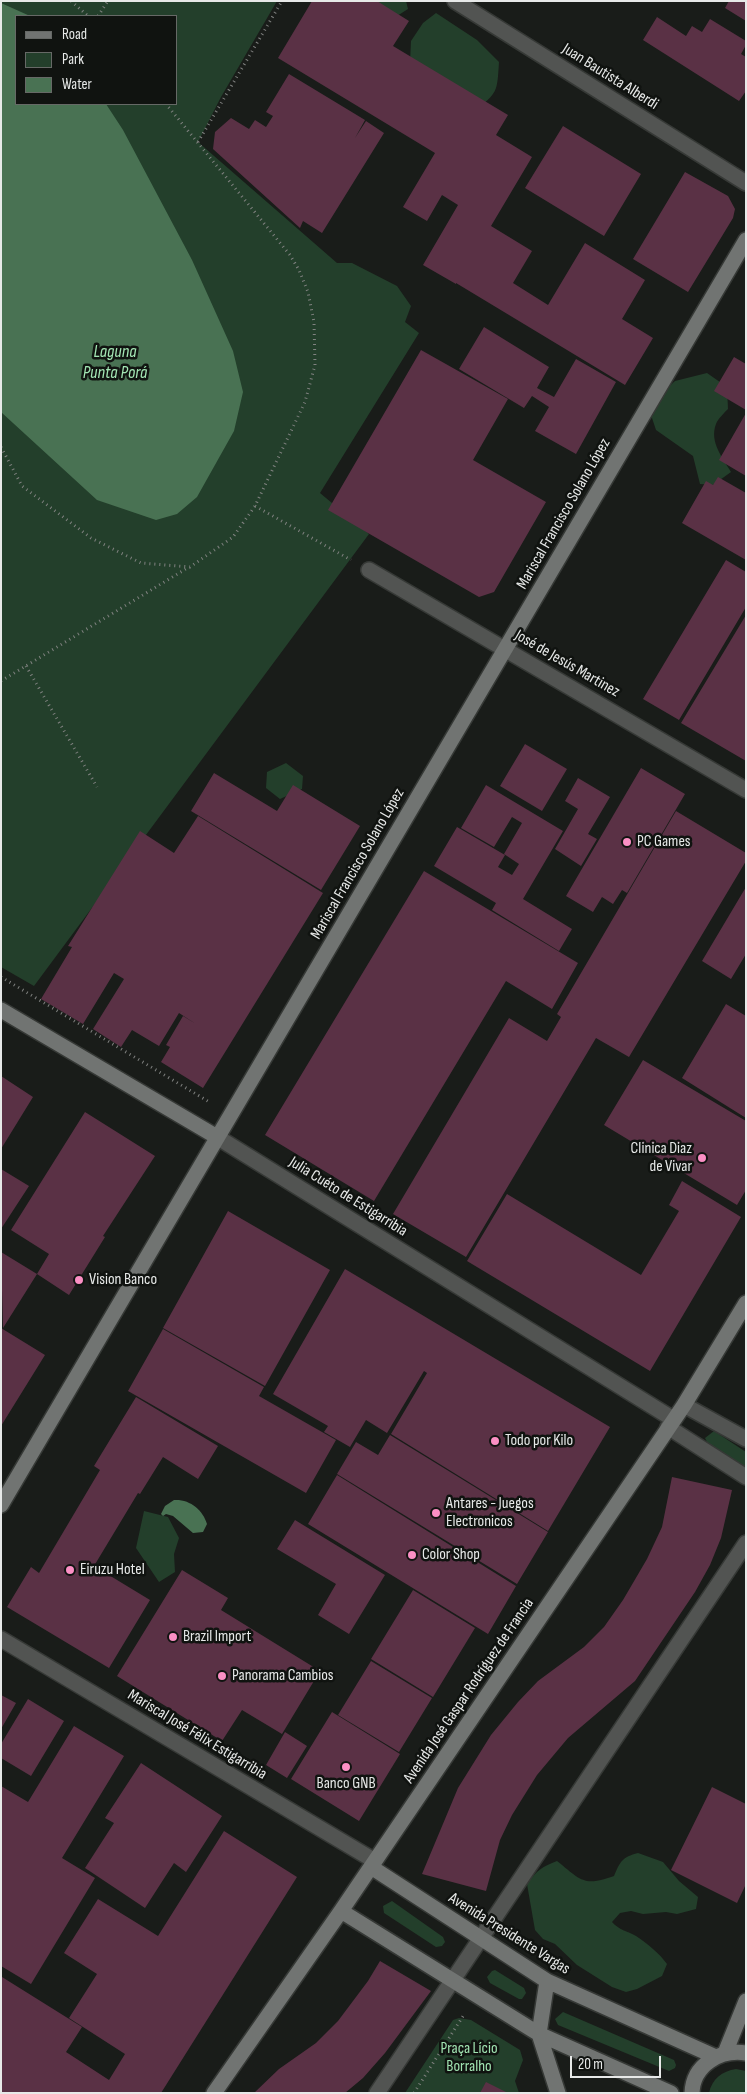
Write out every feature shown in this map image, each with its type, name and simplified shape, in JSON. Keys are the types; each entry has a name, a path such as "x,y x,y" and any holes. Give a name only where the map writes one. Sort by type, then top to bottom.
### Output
{"main road":[{"name":"Mariscal Francisco Solano López","path":"1,1506 746,240"},
{"name":"Julia Cuéto de Estigarribia","path":"1,1010 217,1137"},
{"name":"Avenida José Gaspar Rodríguez de Francia","path":"214,2093 341,1911 684,1405 746,1303"},
{"name":"Avenida Presidente Vargas","path":"373,1864 547,1981 721,2055"},
{"path":"341,1911 538,2034 671,2093"},
{"path":"547,1981 538,2034 558,2093"},
{"path":"721,2055 746,2001"},
{"path":"692,2093 693,2084 700,2070 709,2060 721,2055 746,2053"}],"street":[{"name":"Juan Bautista Alberdi","path":"455,1 746,183"},
{"name":"José de Jesús Martinez","path":"369,570 746,790"},
{"name":"Julia Cuéto de Estigarribia","path":"217,1137 671,1423 746,1476"},
{"path":"684,1405 746,1439"},
{"path":"377,2093 746,1543"},
{"name":"Mariscal José Félix Estigarribia","path":"1,1639 373,1864"}],"path":[{"path":"71,1 87,15"},
{"path":"99,15 108,1"},
{"path":"198,142 282,1"},
{"path":"1,681 190,567 233,538 255,506 305,402 315,365 314,322 308,292 299,270 290,255 167,105"},
{"path":"1,447 22,486 91,538 141,563 190,567"},
{"path":"255,506 369,570"},
{"path":"26,666 97,787"},
{"path":"1,977 231,1114"}],"green space":[{"path":"1,1 277,1 221,97 198,142 337,263 352,263 397,286 411,306 405,322 419,333 320,493 369,534 34,986 1,967"},
{"path":"355,1 406,1 408,9 397,16"},
{"path":"436,13 477,40 499,62 495,91 474,112 410,63 411,41 423,23"},
{"path":"707,373 727,387 728,409 717,422 714,437 718,449 731,472 713,485 700,484 693,456 656,430 648,406 675,381"},
{"path":"286,763 303,776 302,789 280,799 266,788 267,772"},
{"path":"714,1431 746,1452 746,1468 708,1444 705,1438"},
{"path":"144,1511 168,1517 179,1538 174,1554 175,1572 159,1582 136,1548"},
{"path":"638,1853 663,1862 679,1881 698,1897 696,1909 677,1914 666,1912 643,1914 631,1911 620,1913 612,1922 620,1929 645,1942 667,1964 662,1976 637,1989 626,1992 612,1987 577,1965 555,1944 543,1939 535,1930 527,1884 540,1870 557,1861 583,1880 595,1881 604,1879 614,1876 622,1861 628,1856"},
{"path":"392,1901 443,1937 445,1942 442,1946 436,1947 384,1913 383,1906"},
{"path":"495,1970 524,1988 526,1993 522,1999 490,1983 487,1977"},
{"path":"563,2012 674,2060 675,2068 669,2071 558,2025 555,2019"},
{"name":"Praça Lício Borralho","path":"459,2018 471,2020 520,2050 523,2060 515,2081 519,2093 405,2093 453,2020"},
{"path":"736,2069 746,2071 746,2093 709,2093 718,2076"}],"water":[{"name":"Laguna Punta Porá","path":"1,3 28,15 15,15 15,105 107,105 123,130 192,260 233,351 243,392 234,431 197,497 177,514 156,520 97,500 1,412"},
{"path":"174,1500 190,1503 199,1510 207,1524 203,1532 193,1533 173,1516 166,1514 163,1516 161,1514 165,1506"}],"building":[{"path":"312,1 377,1 409,21 393,46 508,115 496,135 532,157 491,226 532,251 513,283 548,305 585,243 645,280 622,319 653,338 625,385 423,265 458,205 442,195 427,221 403,207 435,153 278,58"},
{"path":"729,1 746,1 746,21 725,8"},
{"path":"657,17 686,36 692,26 702,32 710,19 746,41 741,54 746,57 746,91 739,101 643,40"},
{"path":"289,74 365,120 355,138 366,121 384,133 322,233 303,221 300,228 213,149 215,132 231,118 249,129 255,120 266,127 273,116 266,112"},
{"path":"563,126 641,174 604,236 525,188"},
{"path":"685,172 728,196 735,209 733,218 688,292 633,259"},
{"path":"484,327 549,367 537,388 554,397 576,359 616,382 576,454 535,431 549,407 532,396 524,408 459,369"},
{"path":"421,350 508,399 473,460 546,502 494,592 479,597 328,510"},
{"path":"734,357 746,364 746,410 714,391"},
{"path":"746,413 746,476 719,460"},
{"path":"718,477 746,493 746,560 682,523 706,481 713,485"},
{"path":"726,560 746,572 746,607 679,720 643,699"},
{"path":"746,615 746,761 681,723"},
{"path":"525,744 567,769 542,811 500,786"},
{"name":"PC Games","path":"641,768 685,794 627,893 622,890 613,904 602,897 593,912 566,896"},
{"path":"214,773 277,811 293,785 360,826 321,890 191,811"},
{"path":"578,778 610,797 588,834 597,839 581,866 555,849 578,809 565,801"},
{"path":"486,785 563,831 523,899 572,929 559,951 492,910 496,903 434,866 457,827 505,855 498,867 512,875 519,864 504,854 522,823 512,817 494,847 461,828"},
{"path":"676,811 746,853 746,861 629,1057 596,1038 466,1257 393,1214 509,1018 547,1041 561,1017 557,1014"},
{"path":"198,816 323,893 203,1088 161,1062 170,1047 166,1045 183,1016 196,1024 179,1013 159,1046 132,1030 121,1047 93,1029 124,979 114,973 83,1024 41,999 72,947 68,946 140,831 174,853"},
{"path":"424,871 578,963 552,1009 506,981 374,1201 265,1135"},
{"path":"746,887 746,954 731,979 702,961"},
{"path":"726,1004 746,1016 746,1118 682,1078"},
{"name":"Clinica Diaz de Vivar","path":"643,1060 746,1121 746,1190 737,1205 604,1125"},
{"path":"1,1076 33,1097 1,1149"},
{"path":"85,1112 155,1156 103,1236 105,1237 69,1295 37,1274 49,1254 11,1230"},
{"path":"1,1169 29,1186 1,1229"},
{"path":"682,1181 741,1217 650,1371 467,1261 507,1194 641,1275 679,1211 669,1205"},
{"path":"228,1211 330,1270 265,1386 163,1328"},
{"path":"1,1252 37,1274 3,1328"},
{"path":"345,1269 610,1427 548,1531 391,1434 427,1373 424,1371 387,1433 366,1420 350,1447 324,1432 328,1426 273,1394"},
{"path":"1,1328 45,1355 1,1426"},
{"path":"163,1329 264,1387 259,1396 336,1440 306,1493 128,1391"},
{"name":"Eiruzu Hotel","path":"136,1397 218,1446 198,1479 163,1457 140,1494 138,1493 94,1566 150,1600 109,1668 7,1607 31,1567 39,1573 100,1470 94,1466"},
{"name":"Antares - Juegos Electronicos","path":"390,1435 548,1532 517,1584 337,1474 356,1442 378,1455"},
{"name":"Color Shop","path":"337,1475 516,1586 488,1634 308,1524"},
{"path":"672,1477 732,1490 721,1538 710,1565 695,1592 635,1681 568,1738 537,1775 512,1815 500,1840 486,1891 422,1874 458,1788 491,1735 538,1681 584,1647 604,1627 623,1600 647,1559 662,1527"},
{"path":"295,1520 385,1575 349,1634 318,1615 336,1584 277,1549"},
{"path":"182,1570 228,1598 221,1610 320,1671 282,1734 242,1710 222,1741 117,1676"},
{"path":"413,1590 475,1628 433,1697 371,1659"},
{"path":"371,1661 432,1698 399,1752 338,1715"},
{"path":"1,1695 16,1703 1,1729"},
{"path":"28,1699 64,1721 31,1776 1,1758 1,1744"},
{"name":"Banco GNB","path":"332,1712 400,1754 359,1821 291,1779"},
{"path":"74,1726 124,1756 62,1858 95,1878 31,1984 1,1966 1,1786 28,1802"},
{"path":"285,1732 307,1746 287,1778 266,1765"},
{"path":"141,1763 222,1816 186,1872 174,1863 145,1908 85,1868 114,1823 105,1818"},
{"path":"712,1787 746,1804 746,1884 737,1903 671,1870"},
{"path":"224,1831 297,1877 161,2093 1,2093 2,1977 82,2027 66,2052 109,2080 125,2054 69,2018 97,1974 64,1953 98,1899 158,1936"},
{"path":"380,1961 431,1991 385,2053 363,2078 345,2093 254,2093 279,2069 316,2043 338,2021 368,1981"},
{"path":"486,2082 508,2093 480,2093"}],"place":[{"name":"PC Games","path":"627,842"},
{"name":"Clinica Diaz de Vivar","path":"702,1158"},
{"name":"Vision Banco","path":"79,1280"},
{"name":"Todo por Kilo","path":"495,1441"},
{"name":"Antares - Juegos Electronicos","path":"436,1513"},
{"name":"Color Shop","path":"412,1555"},
{"name":"Eiruzu Hotel","path":"70,1570"},
{"name":"Brazil Import","path":"173,1637"},
{"name":"Panorama Cambios","path":"222,1676"},
{"name":"Banco GNB","path":"346,1767"}]}
